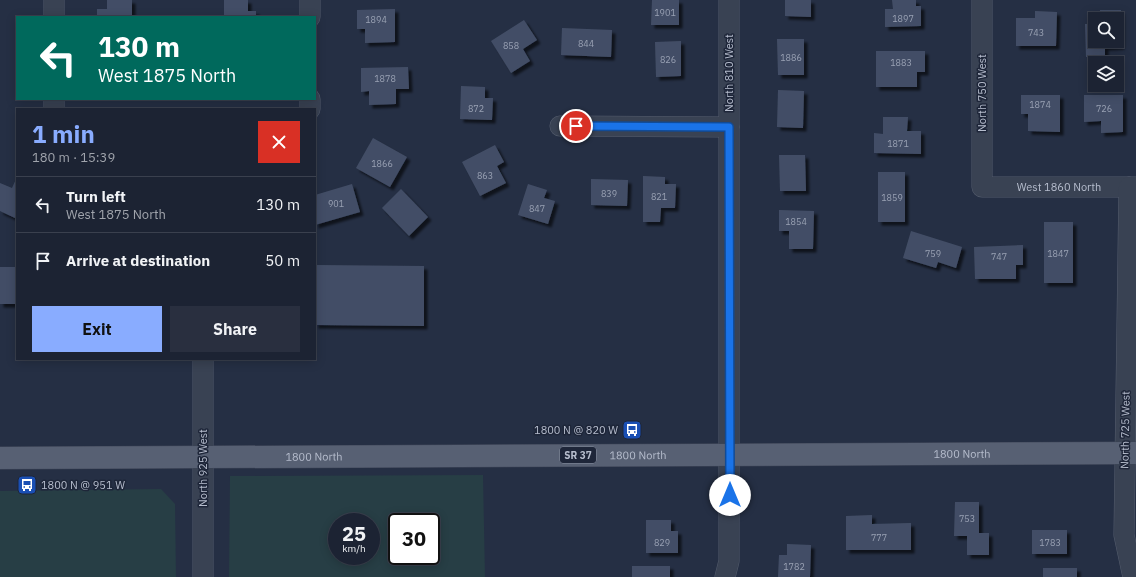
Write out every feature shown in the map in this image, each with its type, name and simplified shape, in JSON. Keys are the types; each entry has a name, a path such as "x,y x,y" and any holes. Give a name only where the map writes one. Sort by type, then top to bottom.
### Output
{"main road":[{"name":"1800 North","path":"10,458 1130,453"}],"street":[{"path":"54,0 54,16"},
{"path":"310,0 310,16"},
{"name":"North 810 West","path":"725,577 730,561 729,0"},
{"name":"North 750 West","path":"982,0 982,187"},
{"path":"560,126 729,127"},
{"name":"West 1860 North","path":"982,187 1132,187"},
{"name":"North 725 West","path":"1132,187 1130,453 1124,535 1133,577"},
{"name":"North 925 West","path":"203,360 203,577"}],"shaded area":[{"path":"483,475 485,577 229,577 230,476"},
{"path":"161,489 175,504 176,577 0,577 0,491"}],"building":[{"path":"107,0 132,0 132,16 97,16 97,9 107,9"},
{"path":"224,0 248,0 248,11 256,11 256,16 224,16"},
{"path":"652,0 679,0 679,25 651,25"},
{"path":"785,0 811,0 811,17 785,16"},
{"path":"892,0 916,0 916,6 921,6 921,26 885,27 885,9 893,9"},
{"path":"395,9 395,42 365,43 365,29 357,29 357,10"},
{"path":"1100,10 1121,10 1121,12 1100,12"},
{"path":"1035,11 1057,12 1056,46 1016,46 1016,18 1035,18"},
{"path":"524,20 537,40 523,49 530,61 511,73 491,41"},
{"path":"1085,24 1088,24 1088,48 1105,48 1105,56 1086,57"},
{"path":"562,28 612,30 611,57 561,55"},
{"path":"777,39 804,39 804,75 778,75"},
{"path":"681,41 681,76 656,77 655,42"},
{"path":"876,51 925,51 925,72 917,72 917,87 876,87"},
{"path":"408,67 409,89 396,89 396,104 369,105 369,91 361,92 361,68"},
{"path":"461,86 485,87 485,98 493,98 492,120 460,119"},
{"path":"778,90 804,91 803,128 777,127"},
{"path":"1021,95 1060,95 1060,132 1028,131 1028,114 1021,114"},
{"path":"1084,95 1123,95 1123,132 1101,133 1101,121 1084,122"},
{"path":"883,117 908,117 907,131 921,131 921,154 874,153 874,133 883,134"},
{"path":"373,138 407,157 390,187 356,168"},
{"path":"495,145 504,162 497,166 506,183 480,196 462,162"},
{"path":"779,155 805,155 806,191 780,191"},
{"path":"878,172 905,172 905,222 878,222"},
{"path":"643,176 665,177 665,184 676,184 675,208 661,208 660,222 643,222"},
{"path":"16,179 16,219 0,211 0,183 12,188"},
{"path":"591,179 628,180 627,206 591,205"},
{"path":"352,184 360,212 316,225 316,195"},
{"path":"528,184 547,190 544,198 555,201 548,224 518,215"},
{"path":"401,189 428,217 409,236 382,208"},
{"path":"779,210 814,211 813,249 789,249 789,231 779,231"},
{"path":"1044,222 1073,222 1073,283 1044,283"},
{"path":"911,231 962,247 956,268 938,262 936,268 903,258"},
{"path":"1023,245 1023,265 1016,265 1016,279 975,279 974,247"},
{"path":"316,265 424,266 424,326 316,325"},
{"path":"0,267 16,267 16,304 0,304"},
{"path":"955,502 979,502 979,533 989,533 989,555 967,555 967,536 954,536"},
{"path":"872,515 872,524 911,523 911,550 846,550 846,516"},
{"path":"646,520 671,520 671,531 678,531 678,553 646,553"},
{"path":"1032,530 1067,530 1067,554 1032,554"},
{"path":"787,544 811,545 810,577 778,577 779,555 787,555"},
{"path":"632,566 670,566 670,577 632,577"},
{"path":"1043,568 1077,568 1077,577 1043,577"}],"place":[{"name":"1800 N @ 820 W","path":"632,430"},
{"name":"1800 N @ 951 W","path":"27,485"}],"route":[{"path":"576,126 729,127 730,495"}]}
